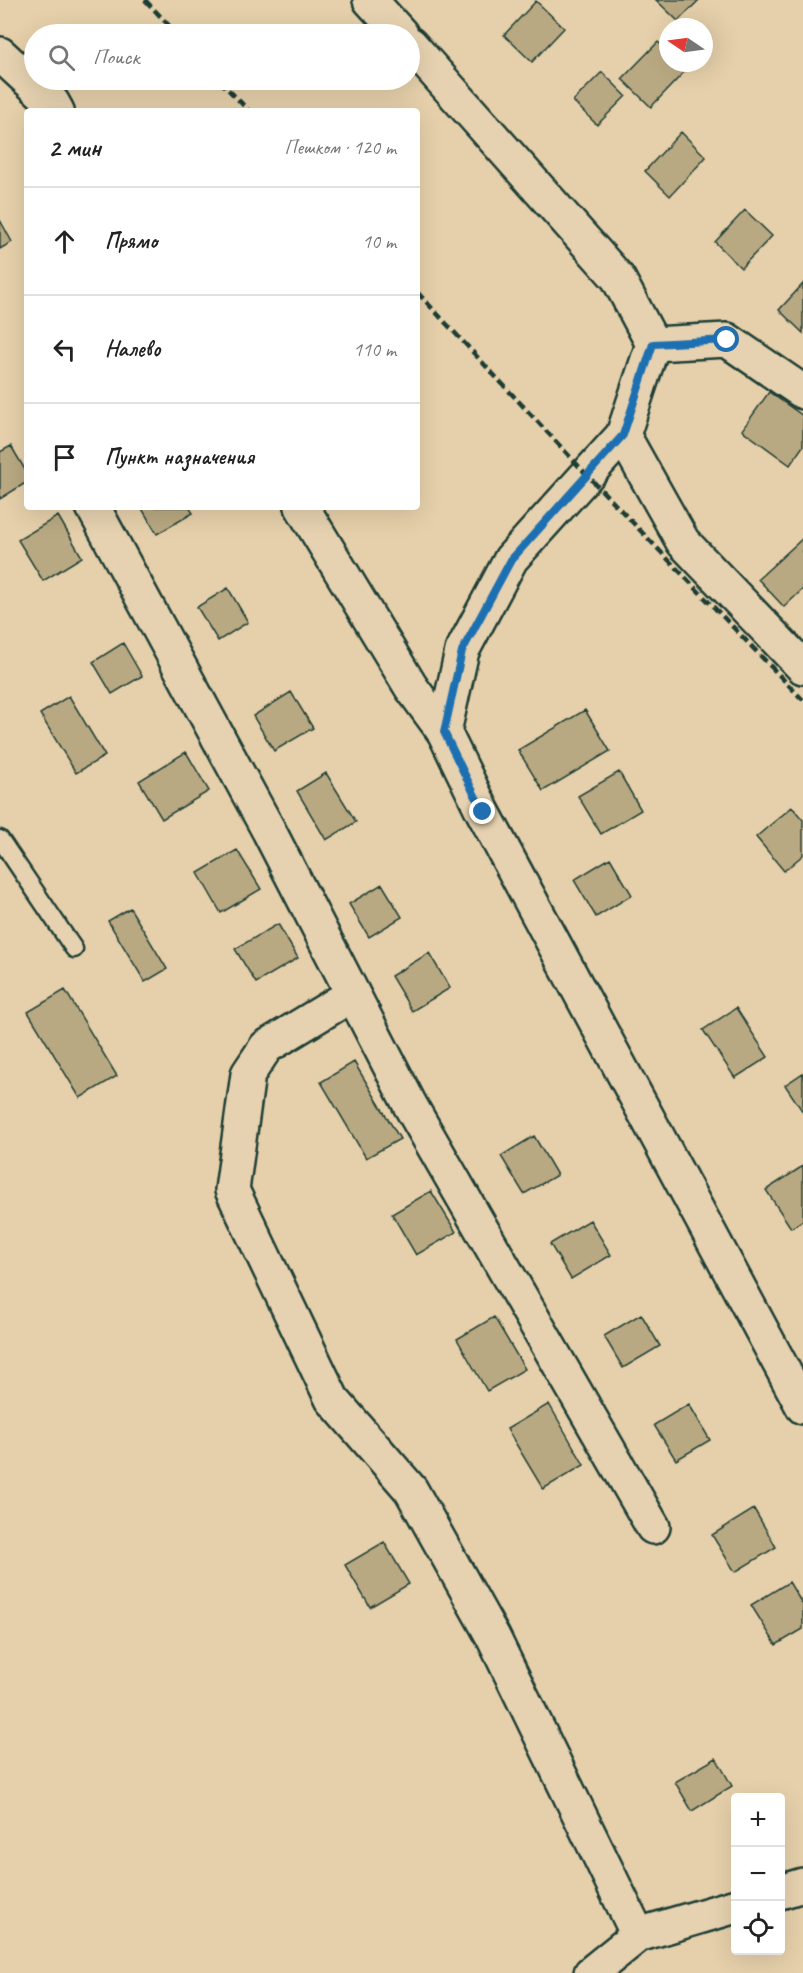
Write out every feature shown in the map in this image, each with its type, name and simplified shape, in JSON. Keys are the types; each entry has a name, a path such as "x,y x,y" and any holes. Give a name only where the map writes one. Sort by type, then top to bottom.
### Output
{"street":[{"path":"370,0 392,24"},
{"path":"420,55 618,278 653,344 623,435 511,560 462,651 444,732"},
{"path":"1,58 24,78"},
{"path":"37,90 55,108"},
{"path":"653,344 727,340 803,392"},
{"path":"623,435 683,542 803,667"},
{"path":"95,510 269,831 410,1105 653,1527"},
{"path":"304,510 411,687 444,732 483,812 803,1407"},
{"path":"353,994 266,1047 248,1074 232,1190 332,1399 411,1490 493,1637 638,1935"},
{"path":"785,1890 803,1885"},
{"path":"591,1973 638,1935 731,1906"}],"lane":[{"path":"0,839 74,949"}],"building":[{"path":"656,0 699,0 681,18 675,18"},
{"path":"536,1 564,28 532,62 504,35"},
{"path":"658,42 659,72 684,72 651,107 622,79"},
{"path":"602,72 626,96 597,125 573,101"},
{"path":"681,132 706,157 670,196 645,171"},
{"path":"745,210 772,236 741,268 715,242"},
{"path":"0,220 12,242 0,249"},
{"path":"803,284 803,333 779,310"},
{"path":"769,392 803,416 803,446 790,465 742,430"},
{"path":"11,446 24,468 24,484 0,499 0,452"},
{"path":"143,510 191,510 193,513 157,534"},
{"path":"58,516 82,557 43,581 18,540"},
{"path":"803,538 803,589 784,607 758,579"},
{"path":"228,588 248,622 218,641 197,607"},
{"path":"123,643 142,676 112,694 93,662"},
{"path":"291,692 313,728 274,751 253,716"},
{"path":"69,696 105,756 76,773 40,714"},
{"path":"585,710 610,751 543,791 518,750"},
{"path":"186,752 209,791 162,819 139,781"},
{"path":"619,772 641,810 601,834 578,796"},
{"path":"326,773 356,822 326,840 297,791"},
{"path":"792,807 803,820 803,855 784,871 756,837"},
{"path":"237,850 261,889 221,913 198,873"},
{"path":"610,858 632,895 596,917 574,880"},
{"path":"382,884 402,917 369,937 349,904"},
{"path":"130,908 167,969 145,982 108,921"},
{"path":"278,924 298,958 256,983 235,949"},
{"path":"429,953 450,988 412,1011 391,976"},
{"path":"65,990 117,1076 80,1098 28,1012"},
{"path":"736,1008 768,1057 735,1078 703,1030"},
{"path":"354,1062 400,1139 366,1158 321,1082"},
{"path":"803,1073 803,1112 785,1085"},
{"path":"534,1136 557,1175 524,1194 501,1156"},
{"path":"803,1166 803,1220 791,1228 766,1190"},
{"path":"431,1191 456,1232 416,1255 392,1214"},
{"path":"590,1220 611,1255 571,1279 550,1244"},
{"path":"641,1314 660,1346 623,1368 604,1336"},
{"path":"494,1317 525,1369 487,1391 457,1339"},
{"path":"549,1404 584,1465 543,1489 507,1429"},
{"path":"689,1404 710,1440 676,1460 654,1425"},
{"path":"754,1509 776,1547 735,1572 712,1535"},
{"path":"384,1542 409,1584 370,1607 345,1565"},
{"path":"789,1582 803,1605 803,1629 776,1645 751,1605"},
{"path":"716,1758 732,1786 692,1811 675,1782"}],"railway":[{"path":"145,0 168,24"},
{"path":"229,90 246,108"},
{"path":"420,295 587,475 803,700"}],"route":[{"path":"483,812 444,732 462,651 511,560 623,435 653,344 727,340"}]}
